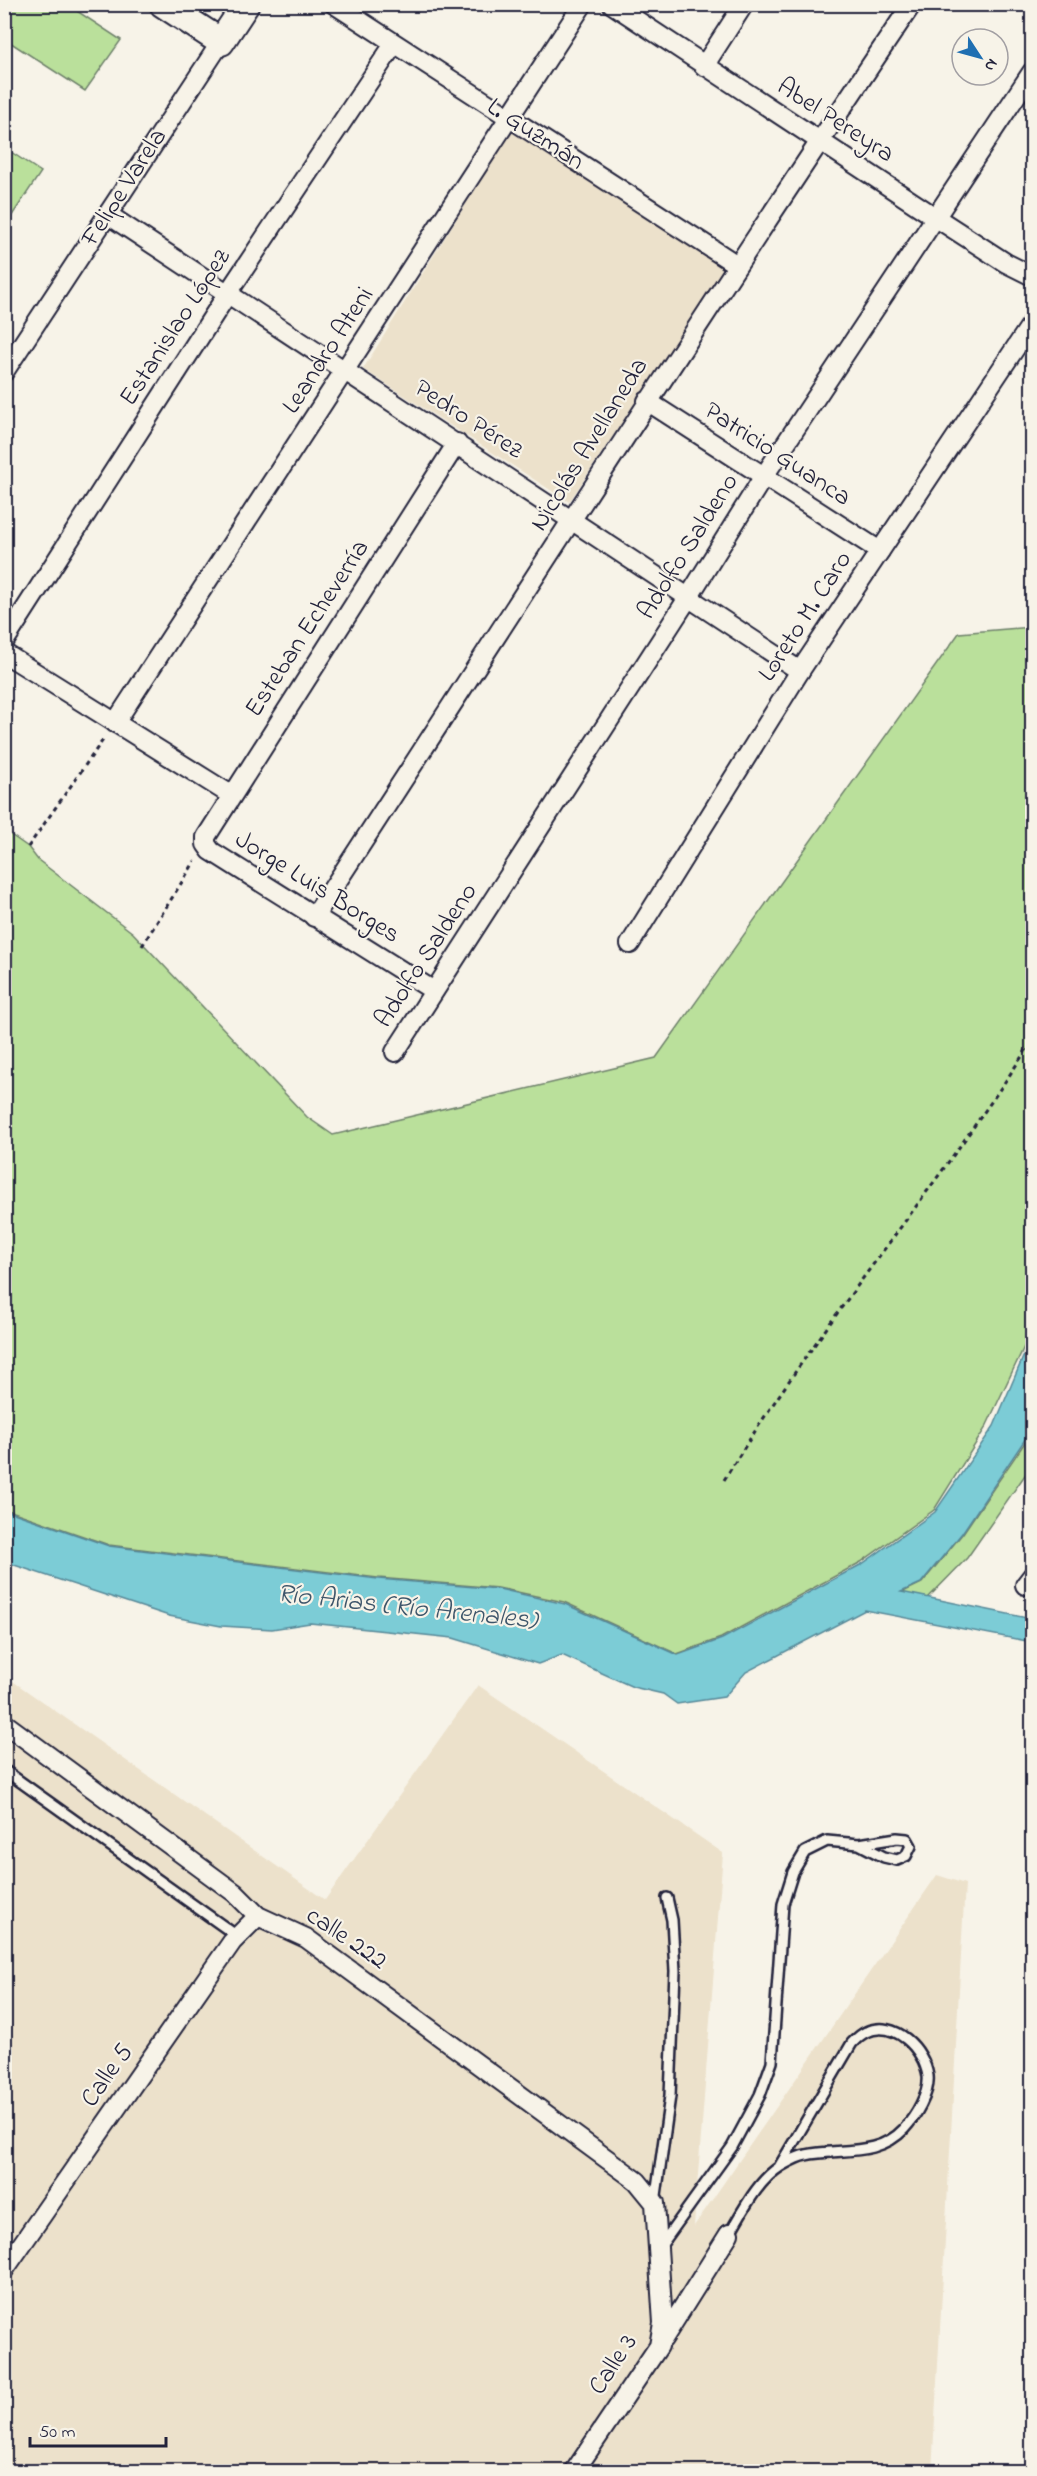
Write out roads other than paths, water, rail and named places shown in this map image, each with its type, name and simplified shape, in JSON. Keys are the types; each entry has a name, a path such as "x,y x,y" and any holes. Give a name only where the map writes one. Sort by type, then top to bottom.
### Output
{"street":[{"path":"163,4 221,42"},
{"name":"Felipe Varela","path":"4,372 246,4"},
{"name":"L. Guzmán","path":"334,4 737,265"},
{"name":"Leandro Ateni","path":"115,723 347,370 583,4"},
{"name":"Abel Pereyra","path":"612,4 935,217 1032,276"},
{"path":"704,66 744,4"},
{"name":"Nicolás Avellaneda","path":"314,917 573,519 647,401 912,4"},
{"name":"Estanislao López","path":"4,642 228,293 394,44"},
{"name":"Adolfo Saldeno","path":"395,1053 764,476 1032,72"},
{"name":"Pedro Pérez","path":"107,214 458,443 800,671"},
{"name":"Loreto M. Caro","path":"630,944 800,671 1032,323"},
{"name":"Patricio Guanca","path":"647,401 880,551"},
{"name":"Esteban Echeverría","path":"206,844 206,837 231,795 458,443"},
{"name":"Jorge Luis Borges","path":"4,653 231,795"},
{"name":"Jorge Luis Borges","path":"206,844 211,851 434,991"},
{"name":"calle 222","path":"4,1723 235,1893 258,1916 306,1938 637,2181 656,2203"},
{"name":"Calle 5","path":"4,2270 237,1936 258,1916"},
{"name":"Calle 3","path":"574,2472 658,2346 663,2323 656,2203"},
{"path":"658,2346 729,2234"}],"lane":[{"path":"4,1770 237,1936"},
{"path":"658,2249 732,2146 760,2095 772,2062 783,1904 793,1872 805,1852 827,1841 859,1844 897,1838 907,1839 911,1846 906,1856 897,1860 884,1857 859,1844"},
{"path":"656,2203 670,2096 672,2061 675,1971 672,1920 667,1898"},
{"path":"729,2234 761,2183 779,2167 804,2155 871,2149 891,2141 905,2128 916,2113 927,2089 928,2076 916,2050 907,2038 895,2032 880,2029 866,2032 852,2043 779,2167"}],"water":[{"name":"Río Arias (Río Arenales)","path":"1032,1336 1032,1429 962,1533 921,1583 901,1592 1032,1619 1032,1642 865,1610 746,1672 724,1697 677,1704 663,1694 633,1687 562,1655 538,1664 453,1638 310,1623 272,1629 221,1626 169,1616 5,1562 5,1510 109,1546 378,1579 499,1589 565,1604 678,1655 722,1639 862,1564 935,1512 994,1426"}]}
